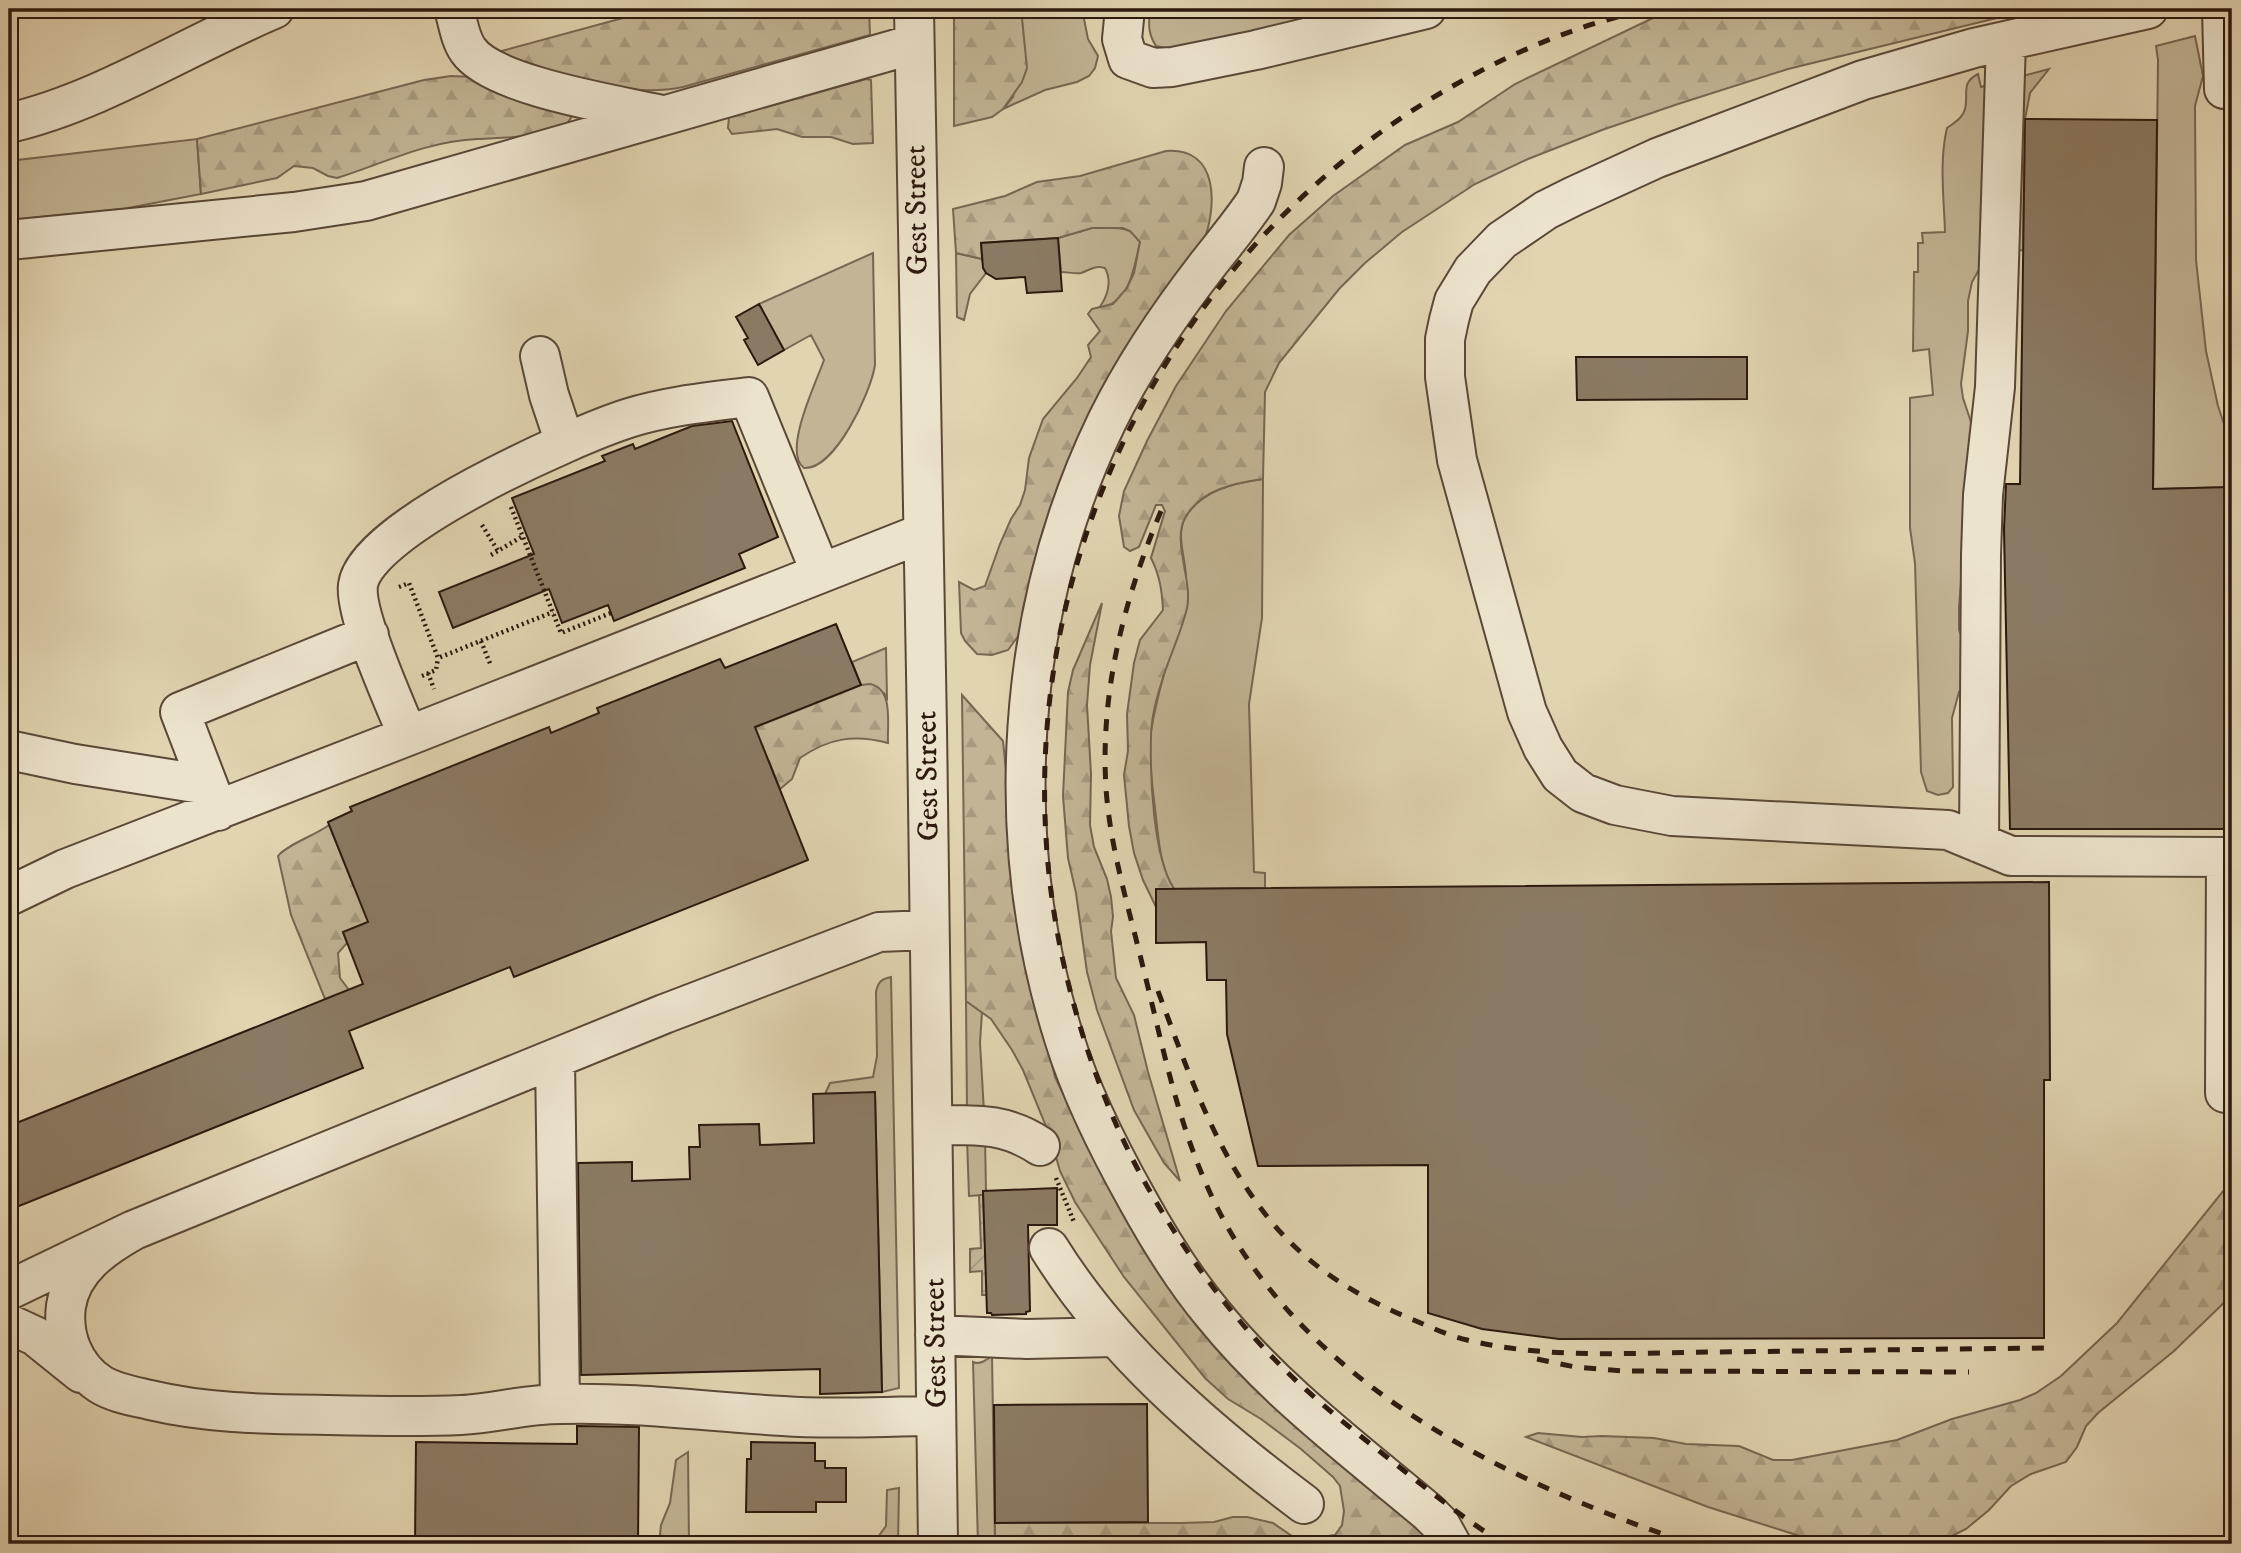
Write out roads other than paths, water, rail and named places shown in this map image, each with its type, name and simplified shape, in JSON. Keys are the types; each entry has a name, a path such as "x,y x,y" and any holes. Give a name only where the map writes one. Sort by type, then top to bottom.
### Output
{"street":[{"path":"9,123 57,108 95,92 274,9"},
{"path":"454,9 467,49 487,67 532,84 664,115"},
{"path":"1125,9 1122,39 1128,59 1153,68 1172,67 1230,55 1426,9"},
{"path":"2148,9 1990,45 1832,91 1657,158 1546,210 1502,240 1472,270 1454,301 1445,339 1444,359 1457,460 1527,712 1552,764 1570,785 1615,805 1672,816 1948,830 2011,856 2226,857 2225,1093 2232,1093"},
{"path":"2222,9 2224,89 2232,89"},
{"path":"9,240 294,212 366,201 664,115 914,26"},
{"name":"Gest Street","path":"914,26 938,1544"},
{"path":"1979,843 1981,542 1983,495 1995,387 1990,45"},
{"path":"1264,167 1262,183 1255,201 1172,313 1132,374 1089,462 1060,544 1037,640 1028,728 1027,821 1037,931 1065,1042 1080,1083 1124,1176 1189,1284 1232,1337 1277,1384 1429,1513 1440,1524 1451,1544"},
{"path":"540,356 549,395 565,443"},
{"path":"408,736 359,605 358,586 363,572 374,556 401,532 498,475 565,443 637,416 749,397 820,571"},
{"path":"9,896 213,797 408,736 820,571 923,533"},
{"path":"213,797 180,712 369,635"},
{"path":"9,750 213,797"},
{"path":"9,1290 134,1230 664,1013 879,932 929,930"},
{"path":"555,1059 560,1404"},
{"path":"933,1125 1002,1128 1020,1134 1040,1146"},
{"path":"101,1385 83,1369 71,1350 65,1323 66,1305 77,1276 90,1259 134,1230"},
{"path":"1058,1261 1115,1337 1213,1432 1304,1504"},
{"path":"9,1324 35,1336 64,1362 101,1385 118,1392 177,1406 229,1413 444,1416 560,1404 666,1406 786,1417 936,1416"},
{"path":"936,1335 1027,1339 1115,1337"}],"railway":[{"path":"1504,1544 1419,1483 1311,1394 1265,1350 1208,1280 1143,1179 1098,1079 1066,974 1048,859 1046,745 1060,632 1090,523 1135,419 1194,321 1266,232 1352,154 1431,99 1489,67 1548,40 1645,9"},
{"path":"1161,511 1136,578 1117,646 1107,717 1106,788 1120,876 1171,1082 1189,1140 1212,1197 1250,1263 1298,1321 1354,1373 1415,1417 1482,1456 1551,1490 1692,1544"},
{"path":"1158,991 1206,1114 1237,1172 1275,1226 1306,1257 1340,1282 1377,1303 1441,1332 1496,1346 1587,1354 2047,1348"},
{"path":"1537,1359 1575,1367 1623,1371 1969,1372"}]}
